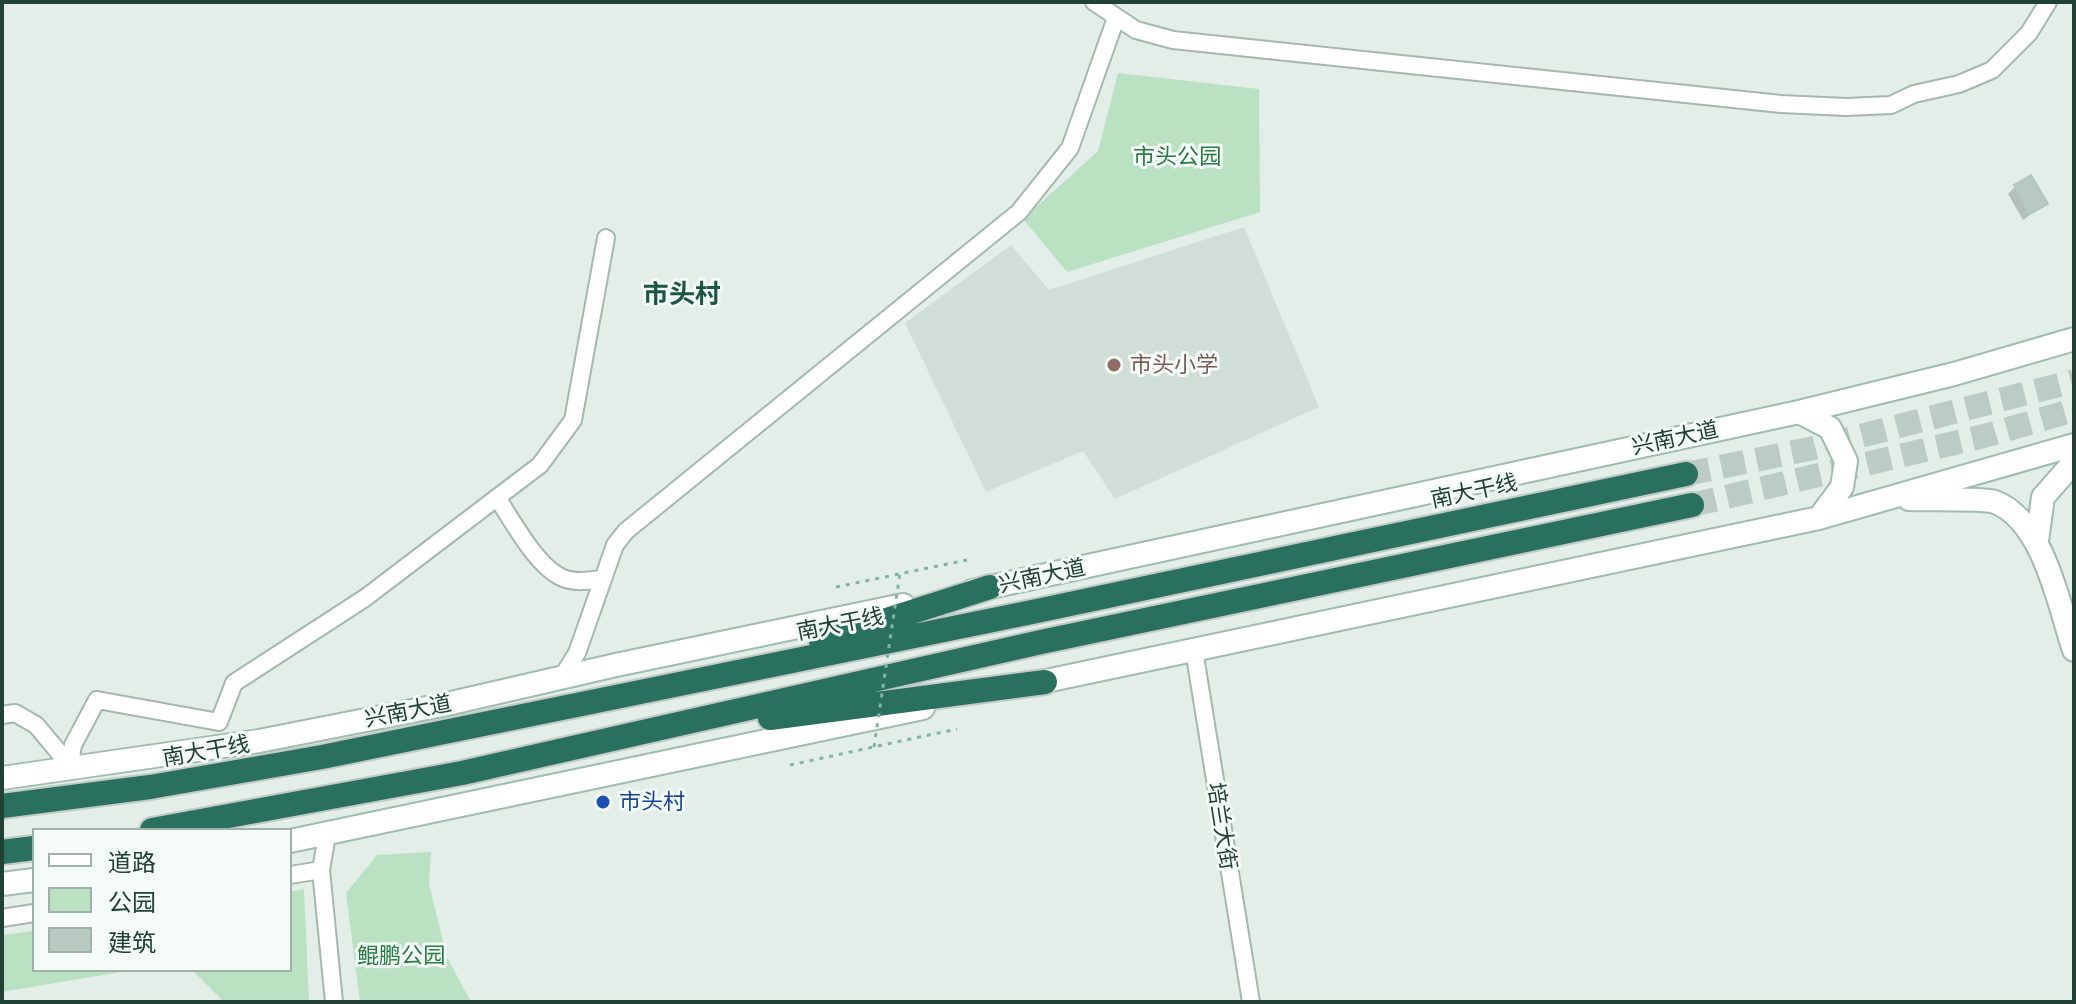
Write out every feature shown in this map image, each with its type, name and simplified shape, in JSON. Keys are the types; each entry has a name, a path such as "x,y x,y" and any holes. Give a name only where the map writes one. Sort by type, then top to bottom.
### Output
{"highway":[{"name":"南大干线","path":"2,806 150,787 322,757 1686,474"},
{"path":"163,828 462,773 1041,642 1692,505"},
{"path":"701,679 990,587"},
{"path":"621,737 1045,682"},
{"path":"2,852 32,848"}],"main road":[{"name":"兴南大道","path":"2,778 259,741 447,704 1799,412 1954,374 2074,339"},
{"path":"1799,412 1830,428 1846,461 1842,487 1819,518"},
{"path":"292,841 1819,518 2074,445"},
{"path":"2037,541 2043,497 2074,462"},
{"path":"1885,498 1995,502 2019,519 2037,541 2074,650"},
{"path":"2,884 32,880"}],"street":[{"path":"1094,2 1136,30 1173,40 1781,104 1846,107 1891,105 1914,94 1959,84 1992,70 2029,33 2048,2"},
{"path":"562,677 577,653 615,545 626,531 1019,212 1070,148 1116,18"},
{"path":"63,769 97,700 219,722 234,683 365,598 540,465 573,420 606,238"},
{"path":"498,499 539,559 562,578 585,582 601,579"},
{"name":"培兰大街","path":"1194,650 1251,1002"},
{"path":"2,715 15,713 36,725 62,756 63,769"},
{"path":"327,835 321,870 334,1002"},
{"path":"292,875 321,870"},
{"path":"2,918 32,913"}],"path":[{"path":"836,587 967,560"},
{"path":"874,747 900,573"},
{"path":"790,765 957,729"}],"shaded area":[{"name":"市头小学","path":"1244,227 1319,407 1115,499 1083,451 986,492 905,323 1011,245 1049,290"}],"green space":[{"name":"市头公园","path":"1118,73 1259,89 1260,212 1067,272 1023,219 1098,151"},
{"name":"鲲鹏公园","path":"431,852 429,884 447,957 471,1002 360,1002 346,893 377,855"},
{"path":"304,889 309,1002 224,1002 194,972 292,972 292,892"},
{"path":"32,931 32,972 121,972 2,992 2,935"}],"building":[{"path":"2031,175 2048,204 2030,214 2014,185"}],"tunnel":[{"path":"1686,474 1814,448 2074,381"},
{"path":"1692,505 1984,436 2074,410"}],"place":[{"name":"市头小学","path":"1114,365"},
{"name":"市头村","path":"603,802"}],"district":[{"name":"市头村","path":"682,294"}]}
